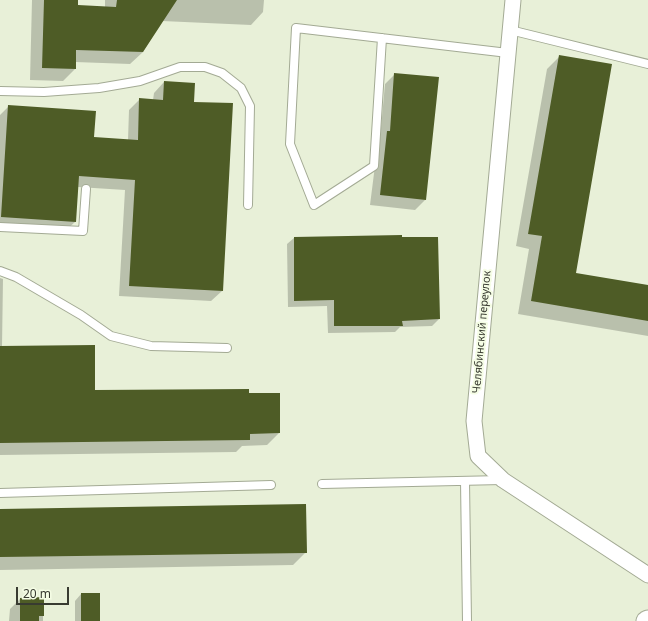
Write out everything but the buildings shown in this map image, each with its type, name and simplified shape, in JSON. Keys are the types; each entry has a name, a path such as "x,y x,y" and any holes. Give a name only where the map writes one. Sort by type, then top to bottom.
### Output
{"street":[{"name":"Челябинский переулок","path":"513,0 474,422 478,456 503,480 648,575"}],"lane":[{"path":"382,38 374,166 314,205 290,144 296,28 382,38 508,53"},
{"path":"510,30 648,64"},
{"path":"0,91 44,92 99,88 140,81 180,67 205,67 222,73 241,88 250,106 248,205"},
{"path":"0,227 83,231 86,189"},
{"path":"0,271 16,277 81,315 111,336 151,346 227,348"},
{"path":"322,484 503,480"},
{"path":"465,481 467,621"},
{"path":"0,494 271,485"}]}
